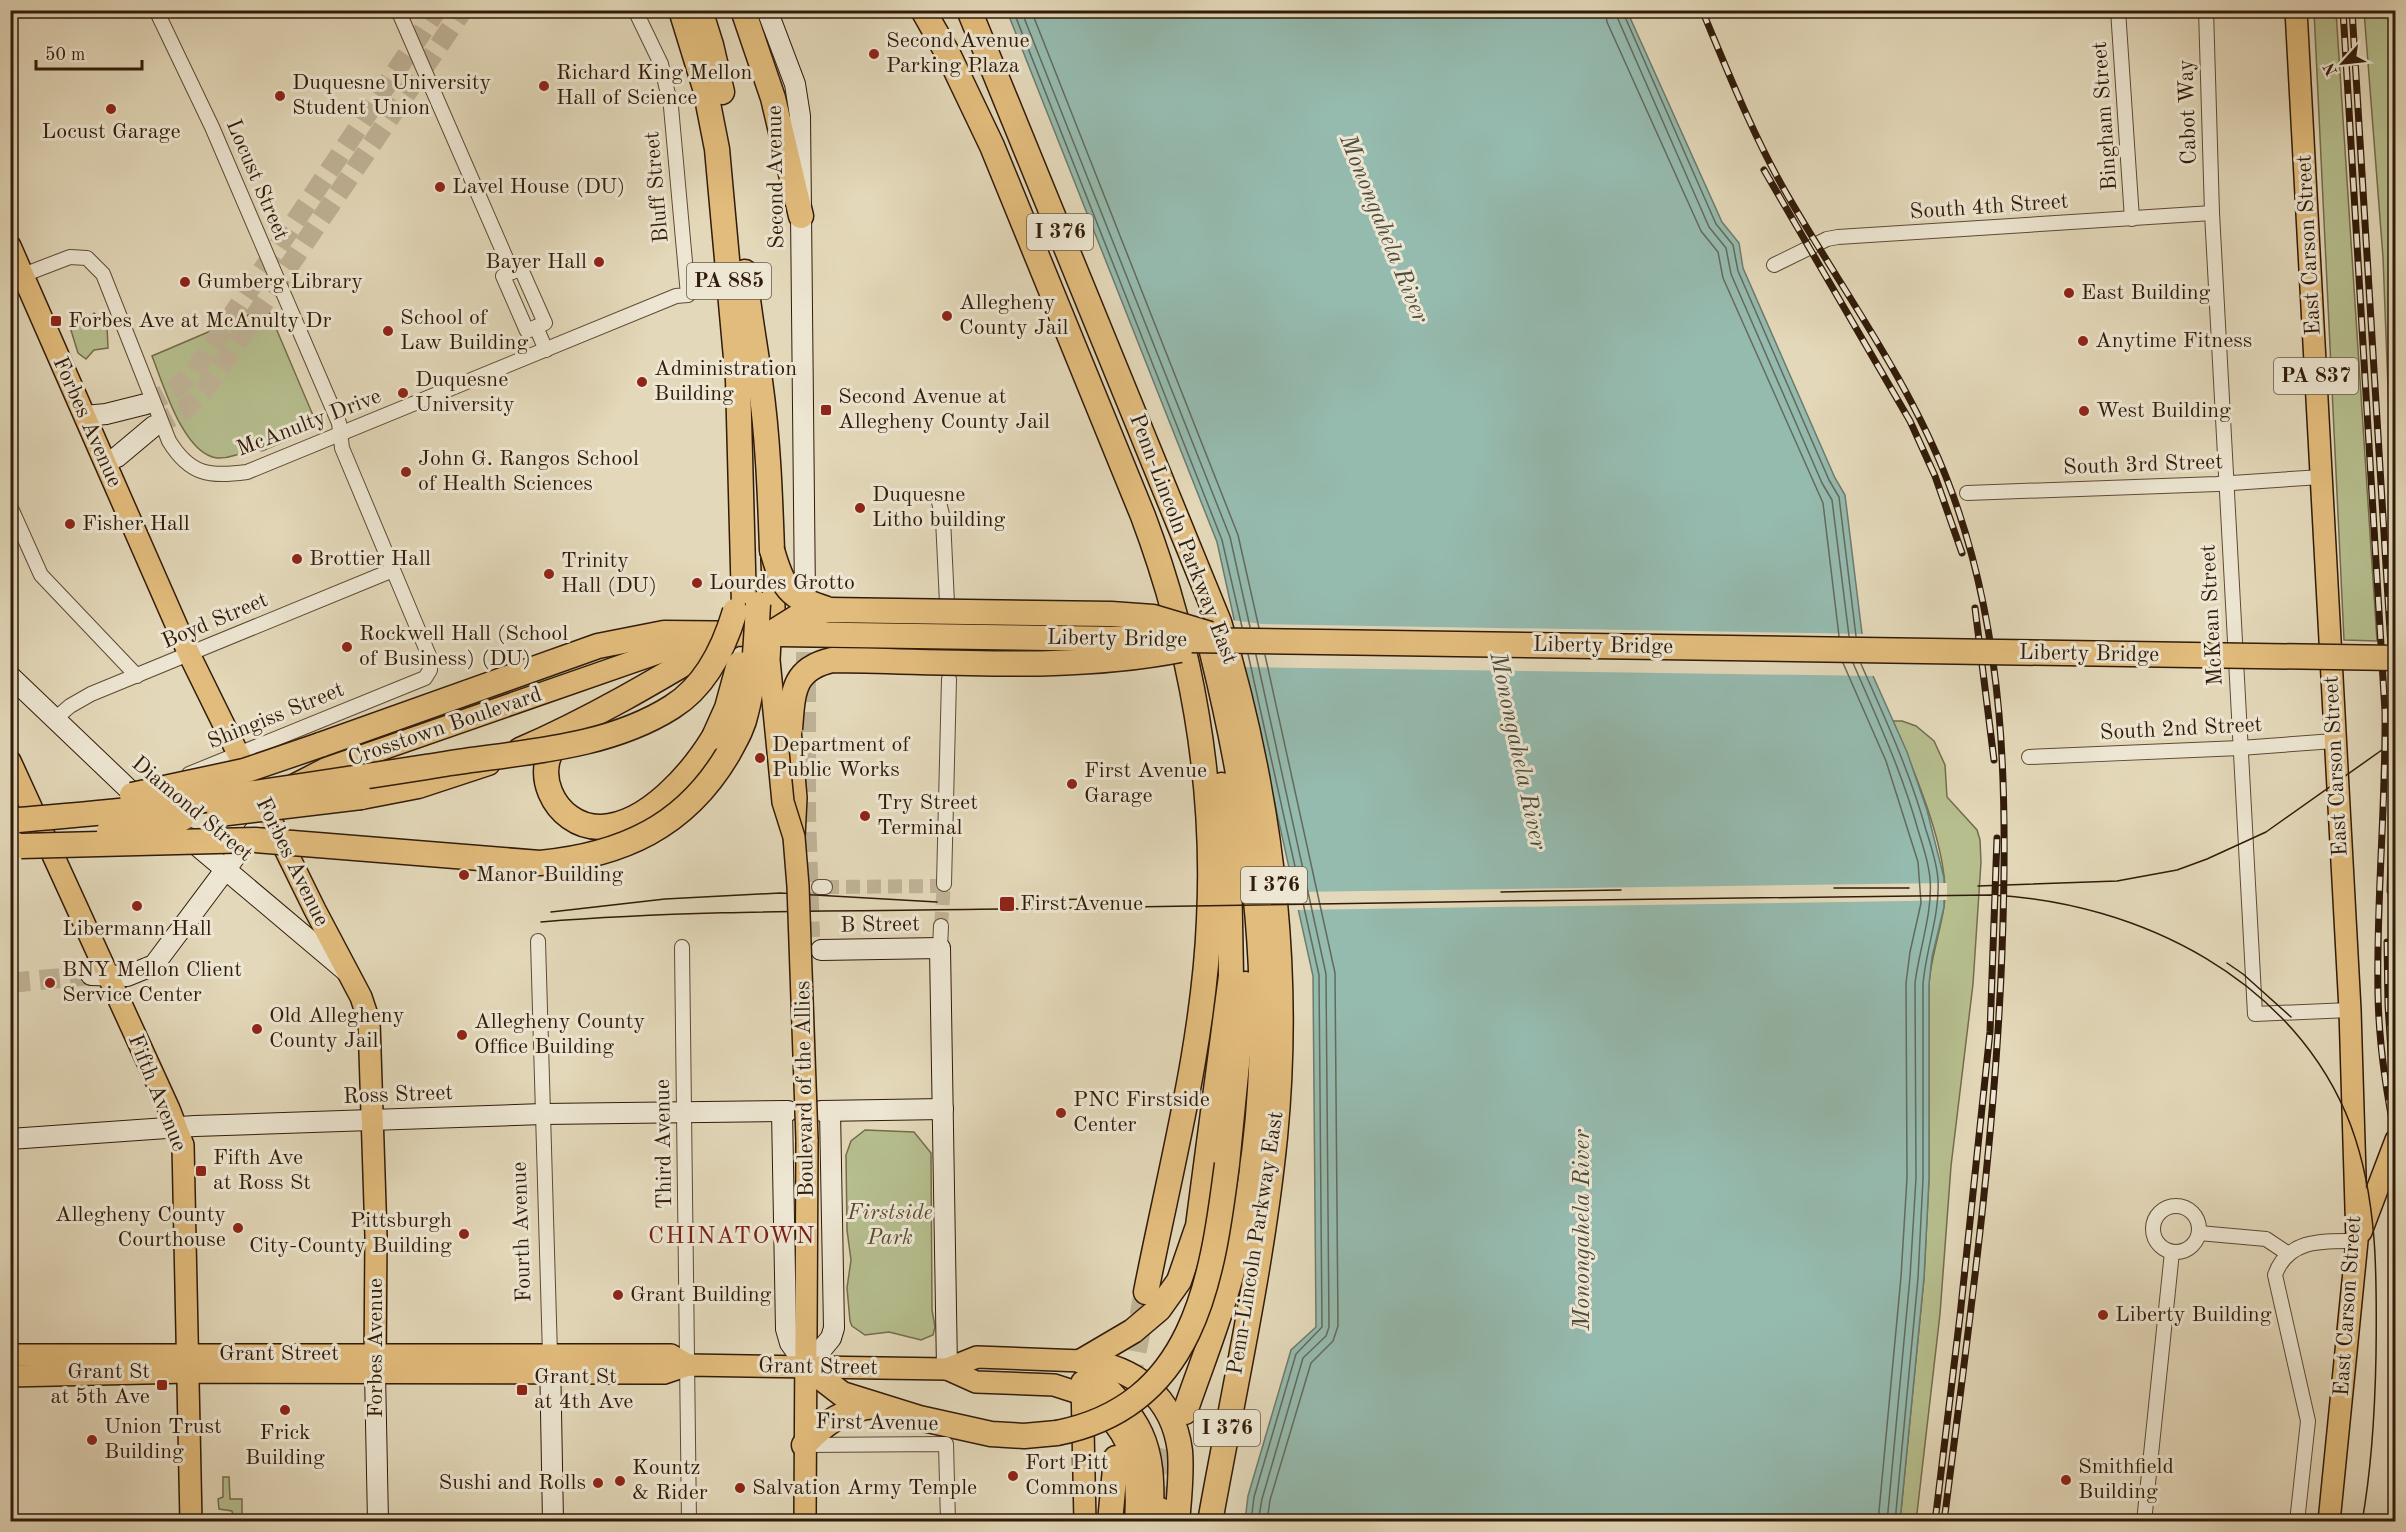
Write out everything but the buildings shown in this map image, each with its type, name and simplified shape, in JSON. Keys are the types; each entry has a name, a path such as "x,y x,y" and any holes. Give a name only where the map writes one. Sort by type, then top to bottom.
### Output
{"highway":[{"name":"PA 885","path":"681,10 705,88 717,149 738,392 742,555 746,607"},
{"name":"Boulevard of the Allies","path":"700,10 711,45 725,106 751,330 760,381 769,471 772,550"},
{"path":"743,10 770,87 801,216"},
{"name":"Penn-Lincoln Parkway East","path":"924,10 988,136 1161,564 1196,715 1209,818 1210,880 1205,973 1198,1024 1146,1292"},
{"name":"Penn-Lincoln Parkway East","path":"969,10 1201,572 1234,672 1264,814 1278,937 1280,1041 1270,1184 1210,1521"},
{"path":"548,741 550,756 548,786 556,805 572,819 593,826 606,826 630,819 656,803 678,785 698,762 722,722 738,670 746,607 759,557 751,330"},
{"path":"1151,453 1208,635 1236,763 1252,852 1259,922 1263,1014 1260,1097 1244,1213 1230,1278 1185,1412"},
{"path":"772,550 787,590 799,599 829,610"},
{"path":"1082,1361 1146,1321 1169,1296 1186,1264 1202,1199 1229,1000 1232,951 1229,870 1216,745 1197,664 1161,564"},
{"path":"14,820 221,798 562,745 625,730 673,706 695,687 746,607"},
{"path":"16,847 255,840 540,863 576,860 610,852 644,837 670,820 707,786 736,741 747,711 756,645 746,607"},
{"path":"778,633 800,616 829,610 1153,617 1176,622 1229,641"},
{"name":"Liberty Bridge","path":"14,820 196,783 320,745 598,646 655,634 731,636 778,633 2396,658"},
{"path":"16,847 174,820 361,797 418,786 548,741 675,671 731,636"},
{"path":"790,729 795,689 801,676 809,667 832,660 1102,661 1136,658 1229,641"},
{"path":"807,1367 832,1389 879,1406 946,1425 991,1434 1024,1436 1057,1433 1089,1425 1119,1412 1141,1396 1172,1362 1191,1329 1205,1292 1215,1249 1238,1076 1246,964 1246,887 1236,763"},
{"path":"1082,1361 1106,1365 1132,1375 1149,1389 1164,1407 1175,1430 1180,1453 1157,1518"},
{"path":"1082,1394 1113,1419 1133,1454 1139,1479 1157,1518"},
{"path":"804,1445 835,1418 856,1409 879,1406"},
{"path":"1110,1521 1116,1458"}],"main road":[{"name":"Second Avenue","path":"767,10 798,94 806,599"},
{"name":"East Carson Street","path":"2296,10 2350,1010 2357,1241 2328,1521"},
{"name":"Forbes Avenue","path":"10,246 17,277 86,416 189,654 267,814 361,997 369,1021 373,1120 378,1521"},
{"path":"86,416 106,414 146,404"},
{"path":"106,462 117,457 154,426"},
{"name":"Boulevard of the Allies","path":"772,550 778,633 796,798 794,837 801,932 807,1140 805,1521"},
{"name":"Boulevard of the Allies","path":"778,633 770,640 769,660 783,802 794,837"},
{"name":"Crosstown Boulevard","path":"267,814 291,786 311,774 678,646 703,634"},
{"name":"Diamond Street","path":"10,676 135,796 228,869 348,973"},
{"name":"Fifth Avenue","path":"10,761 99,975 176,1126 184,1156 191,1521"},
{"path":"99,975 136,974 154,965 267,814"},
{"path":"940,948 947,1369"},
{"name":"B Street","path":"821,950 940,948"},
{"path":"807,1367 831,1338 834,1328 826,1111 943,1109"},
{"name":"Ross Street","path":"10,1139 176,1126 543,1114 785,1111 786,1329 790,1343 807,1367"},
{"path":"2357,1241 2396,1140"},
{"name":"Grant Street","path":"10,1355 188,1363 550,1364 671,1355 688,1365 947,1369 977,1357 1082,1361"},
{"path":"1082,1361 1084,1521"},
{"name":"Grant Street","path":"10,1376 188,1363"},
{"name":"Fourth Avenue","path":"550,1364 553,1521"},
{"name":"Grant Street","path":"947,1369 976,1382 1054,1385 1082,1394"}],"street":[{"name":"Locust Street","path":"156,10 212,127 339,423 342,448 430,658 430,670"},
{"path":"398,10 512,272"},
{"name":"Bluff Street","path":"636,10 661,64 671,107 688,295"},
{"name":"Bingham Street","path":"2118,10 2133,219"},
{"name":"Cabot Way","path":"2206,10 2212,213"},
{"name":"South 4th Street","path":"1774,265 1827,239 1838,237 2212,213"},
{"name":"McKean Street","path":"2212,213 2255,1014 2350,1010"},
{"name":"McAnulty Drive","path":"17,277 70,257 87,258 103,274 169,441 180,459 199,472 220,476 247,472 676,296 688,295"},
{"path":"521,269 545,323 527,331 503,276 512,272 521,269"},
{"path":"536,327 546,350"},
{"name":"South 3rd Street","path":"1967,493 2321,477"},
{"path":"939,502 944,536 947,603"},
{"path":"10,506 41,576 137,676"},
{"name":"Boyd Street","path":"56,718 70,706 91,694 393,570"},
{"name":"Shingiss Street","path":"135,796 424,678 430,670"},
{"path":"944,884 949,680"},
{"name":"South 2nd Street","path":"2029,757 2240,748 2334,741"},
{"path":"940,948 941,926"},
{"name":"Fourth Avenue","path":"538,941 550,1364"},
{"name":"Third Avenue","path":"682,947 689,1521"},
{"path":"2180,1205 2193,1212 2200,1226 2199,1233 2192,1246 2186,1250 2172,1252 2159,1245 2153,1232 2155,1218 2166,1207 2180,1205"},
{"path":"2199,1233 2266,1239 2287,1253"},
{"path":"2297,1521 2308,1421 2276,1275 2287,1253 2304,1244 2357,1241"},
{"path":"2144,1521 2172,1252"},
{"name":"First Avenue","path":"804,1445 946,1444 948,1521"}],"green space":[{"path":"2314,11 2336,11 2377,641 2344,640"},
{"path":"2364,11 2395,11 2395,572 2383,257"},
{"path":"267,307 318,427 262,451 253,448 222,458 205,454 184,431 168,399 152,356"},
{"path":"94,313 107,326 108,348 94,350 86,359 78,353 70,327 71,324 85,324"},
{"path":"1893,721 1902,721 1916,726 1934,741 1945,765 1947,797 1977,830 1981,862 1973,984 1951,1166 1940,1314 1916,1522 1900,1521 1924,1278 1929,1179 1929,984 1944,907 1945,887 1937,839 1929,813"},
{"name":"Firstside Park","path":"865,1130 914,1132 931,1153 932,1310 935,1327 933,1335 921,1340 889,1332 865,1335 852,1326 850,1321 847,1288 851,1260 847,1230 846,1155 851,1141"},
{"path":"223,1477 229,1477 230,1499 242,1499 242,1521 221,1521 233,1517 232,1511 219,1509 218,1499 223,1497"}],"water":[{"name":"Monongahela River","path":"1007,11 1627,11 1722,222 1739,243 1743,268 1835,478 1845,495 1865,658 1907,752 1927,810 1944,878 1944,907 1932,957 1929,984 1929,1179 1924,1278 1900,1521 1245,1521 1248,1496 1291,1350 1316,1327 1313,976 1217,542"}],"pier":[{"path":"1231,620 1262,624 1865,634 1868,657 1876,676 1242,667"},
{"path":"1947,883 1947,900 1296,910 1293,892"}],"tunnel":[{"path":"146,404 173,390 194,372 437,10"},
{"path":"154,426 183,411 204,391 463,10"},
{"path":"806,622 806,813 810,937"},
{"path":"941,926 944,884"},
{"path":"825,887 944,886"},
{"path":"10,983 91,975"},
{"path":"1121,1422 1146,1292"},
{"path":"1160,1510 1166,1470 1178,1431"}],"tram line":[{"path":"1978,886 2117,881 2177,870 2266,832 2396,740"},
{"path":"1834,888 1909,888"},
{"path":"1501,892 1621,890"},
{"path":"551,912 665,899 780,893 937,902"},
{"path":"541,922 672,914 803,911 1991,895 2047,901 2102,914 2155,933 2206,958 2252,991 2292,1029 2326,1074 2351,1126 2360,1154 2371,1210 2376,1268 2374,1418 2362,1522"},
{"path":"1039,900 1090,899"},
{"path":"2227,963 2243,974 2291,1017"}],"railway":[{"path":"1702,10 1741,102 1773,169 1893,370 1932,444 1948,482 1967,539 1982,596 1992,655 2003,773 2002,952 1987,1166 1944,1522"},
{"path":"2343,10 2385,712 2378,924 2379,1013 2384,1068 2396,1140"},
{"path":"2352,10 2395,713 2390,891"},
{"path":"1764,170 1910,421 1935,476 1962,553"},
{"path":"1975,608 1994,760"},
{"path":"1935,1522 1960,1316 1990,1032 1997,838"},
{"path":"2387,942 2392,1067"}],"place":[{"name":"Second Avenue Parking Plaza","path":"874,54"},
{"name":"Richard King Mellon Hall of Science","path":"544,86"},
{"name":"Duquesne University Student Union","path":"280,96"},
{"name":"Locust Garage","path":"111,109"},
{"name":"Lavel House (DU)","path":"440,187"},
{"name":"Bayer Hall","path":"599,262"},
{"name":"Gumberg Library","path":"185,282"},
{"name":"East Building","path":"2069,293"},
{"name":"Allegheny County Jail","path":"947,316"},
{"name":"Forbes Ave at McAnulty Dr","path":"56,321"},
{"name":"School of Law Building","path":"388,331"},
{"name":"Anytime Fitness","path":"2083,341"},
{"name":"Administration Building","path":"642,382"},
{"name":"Duquesne University","path":"403,393"},
{"name":"Second Avenue at Allegheny County Jail","path":"826,410"},
{"name":"West Building","path":"2084,411"},
{"name":"John G. Rangos School of Health Sciences","path":"406,472"},
{"name":"Duquesne Litho building","path":"860,508"},
{"name":"Fisher Hall","path":"70,524"},
{"name":"Brottier Hall","path":"297,559"},
{"name":"Trinity Hall (DU)","path":"549,574"},
{"name":"Lourdes Grotto","path":"697,583"},
{"name":"Rockwell Hall (School of Business) (DU)","path":"347,647"},
{"name":"Department of Public Works","path":"760,758"},
{"name":"First Avenue Garage","path":"1072,784"},
{"name":"Try Street Terminal","path":"865,816"},
{"name":"Manor Building","path":"464,875"},
{"name":"First Avenue","path":"1007,904"},
{"name":"Libermann Hall","path":"137,906"},
{"name":"BNY Mellon Client Service Center","path":"50,983"},
{"name":"Old Allegheny County Jail","path":"257,1029"},
{"name":"Allegheny County Office Building","path":"462,1035"},
{"name":"PNC Firstside Center","path":"1061,1113"},
{"name":"Fifth Ave at Ross St","path":"201,1171"},
{"name":"Allegheny County Courthouse","path":"238,1228"},
{"name":"Pittsburgh City-County Building","path":"464,1234"},
{"name":"Grant Building","path":"618,1295"},
{"name":"Liberty Building","path":"2103,1315"},
{"name":"Grant St at 5th Ave","path":"162,1385"},
{"name":"Grant St at 4th Ave","path":"522,1390"},
{"name":"Frick Building","path":"285,1410"},
{"name":"Union Trust Building","path":"92,1440"},
{"name":"Fort Pitt Commons","path":"1013,1476"},
{"name":"Smithfield Building","path":"2066,1480"},
{"name":"Kountz & Rider","path":"620,1481"},
{"name":"Sushi and Rolls","path":"598,1483"},
{"name":"Salvation Army Temple","path":"740,1488"}],"district":[{"name":"CHINATOWN","path":"732,1237"}]}
